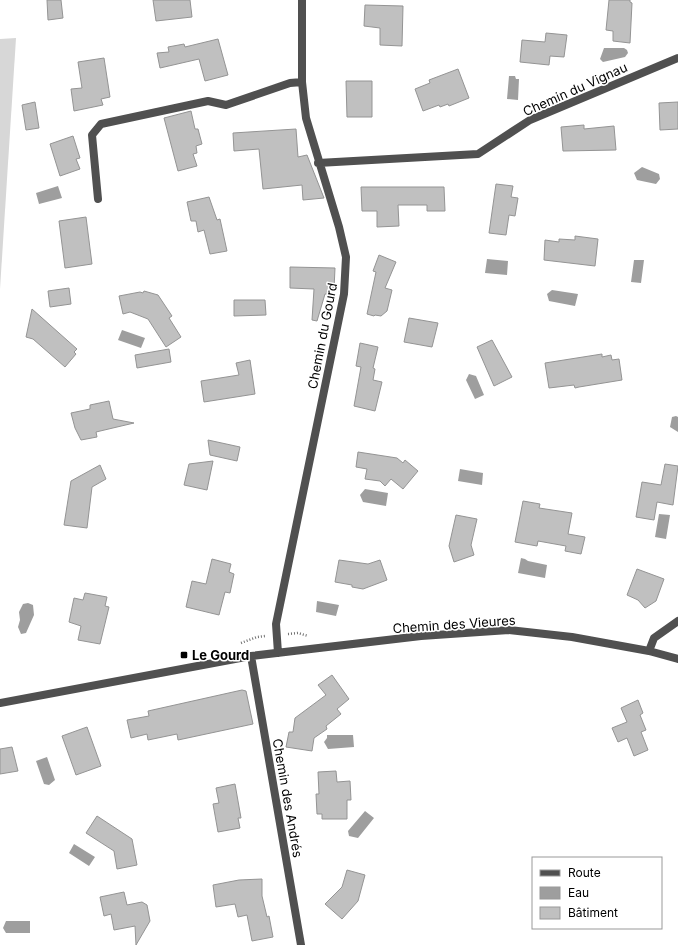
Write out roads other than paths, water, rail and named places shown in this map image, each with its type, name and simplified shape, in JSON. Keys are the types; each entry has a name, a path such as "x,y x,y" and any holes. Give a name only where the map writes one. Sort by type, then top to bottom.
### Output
{"street":[{"name":"Chemin du Gourd","path":"278,653 276,624 344,294 346,257 339,227 318,163 306,118 302,82 302,0"},
{"name":"Chemin du Vignau","path":"318,163 478,154 530,120 678,58"},
{"path":"98,199 92,135 101,124 208,101 226,105 290,83 302,82"},
{"path":"649,650 654,638 678,621"},
{"name":"Chemin des Vieures","path":"278,653 421,636 509,630 572,637 649,650 678,658"},
{"path":"0,703 251,656 278,653"},
{"name":"Chemin des Andrés","path":"251,656 301,945"}],"water":[{"path":"604,48 624,48 628,53 625,57 603,62 600,59"},
{"path":"509,76 515,76 516,79 519,79 518,100 507,99"},
{"path":"642,167 659,174 660,179 656,184 637,180 634,173"},
{"path":"58,186 62,198 39,204 36,193"},
{"path":"487,259 508,261 507,275 485,273"},
{"path":"634,260 644,260 641,283 631,282"},
{"path":"552,290 578,294 575,306 549,301 547,294"},
{"path":"122,330 145,338 141,348 118,340"},
{"path":"469,374 476,376 484,395 475,399 466,380"},
{"path":"672,417 678,417 678,432 670,427"},
{"path":"460,469 483,473 482,485 458,481"},
{"path":"365,489 388,493 386,506 363,502 360,495"},
{"path":"659,514 670,515 666,539 655,537"},
{"path":"521,558 547,565 545,578 518,573"},
{"path":"317,601 339,605 336,616 316,612"},
{"path":"28,603 33,605 34,615 26,633 21,634 18,627 20,620 19,612 23,604"},
{"path":"327,735 353,735 354,747 328,749 324,742"},
{"path":"47,757 55,780 49,785 44,784 36,761"},
{"path":"365,811 374,818 358,838 349,836 348,831"},
{"path":"74,844 95,857 89,866 69,853"},
{"path":"6,921 30,921 30,933 6,933 3,928"}],"place":[{"name":"Le Gourd","path":"184,655"}]}
